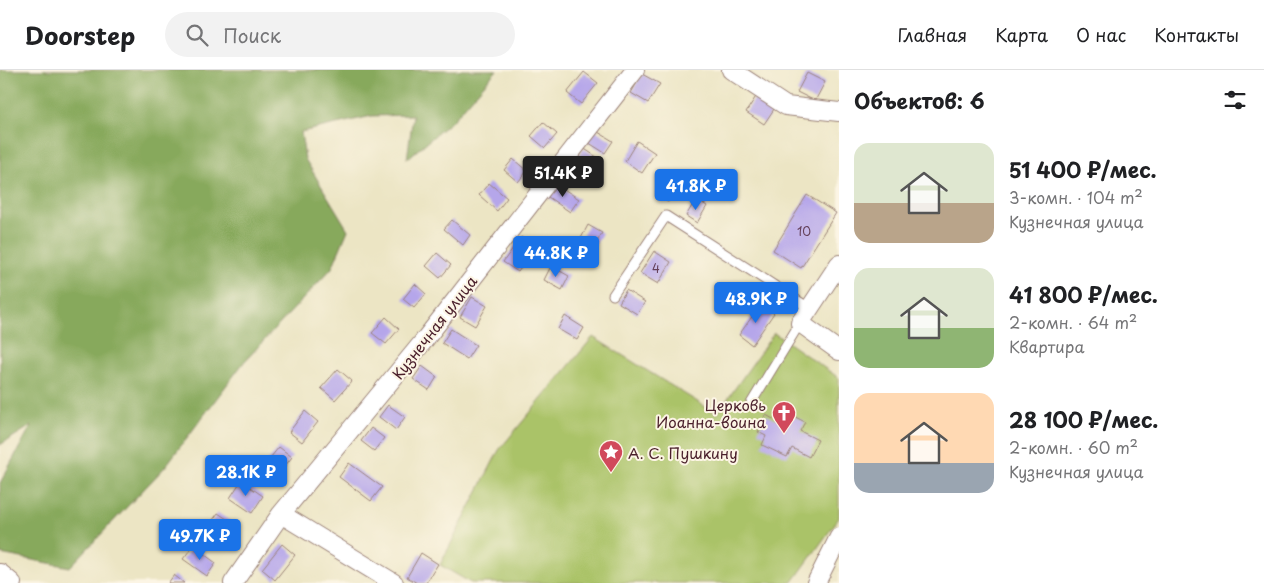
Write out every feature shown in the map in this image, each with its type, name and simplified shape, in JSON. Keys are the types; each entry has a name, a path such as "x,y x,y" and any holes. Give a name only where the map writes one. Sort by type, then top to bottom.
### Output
{"street":[{"name":"Кузнечная улица","path":"233,583 281,514 422,342 635,70"},
{"path":"731,70 786,106 839,112"},
{"path":"839,264 804,315 839,351"},
{"path":"281,514 394,583"},
{"path":"816,583 839,537"},
{"path":"0,573 12,583"}],"lane":[{"path":"613,295 666,216 804,315 750,405"}],"green space":[{"path":"0,70 497,70 453,120 407,159 413,115 372,116 301,132 305,159 348,230 332,268 244,362 165,467 70,567 0,554 0,483 31,426 0,445"},
{"path":"774,333 839,378 839,518 792,583 471,583 440,565 499,450 593,337 717,414"}],"building":[{"path":"584,72 598,83 581,104 567,93"},
{"path":"807,73 825,82 815,101 797,92"},
{"path":"642,74 660,84 648,103 631,93"},
{"path":"757,95 776,106 764,124 746,112"},
{"path":"543,122 557,134 545,148 531,136"},
{"path":"593,129 613,141 605,153 586,141"},
{"path":"637,141 655,153 642,173 625,161"},
{"path":"583,148 600,159 585,182 568,171"},
{"path":"513,159 527,171 518,182 504,170"},
{"path":"668,174 680,181 668,202 656,195"},
{"path":"489,183 507,198 497,211 479,195"},
{"path":"556,184 579,199 570,212 548,197"},
{"path":"807,195 836,213 801,268 773,250"},
{"path":"696,199 707,206 697,223 686,216"},
{"path":"452,220 470,235 463,245 444,229"},
{"path":"588,225 602,233 592,251 578,244"},
{"path":"521,237 536,247 518,272 503,262"},
{"path":"654,251 671,262 658,284 640,273"},
{"path":"437,253 451,265 440,278 426,266"},
{"path":"551,266 569,276 562,290 544,280"},
{"path":"415,284 426,294 414,308 403,299"},
{"path":"626,290 645,302 637,314 619,303"},
{"path":"472,297 487,306 475,326 460,317"},
{"path":"761,304 774,313 752,345 739,335"},
{"path":"565,316 584,328 577,340 558,329"},
{"path":"386,317 399,329 386,344 372,333"},
{"path":"451,329 476,345 467,359 442,343"},
{"path":"422,366 437,377 429,390 413,379"},
{"path":"338,369 352,381 335,400 321,388"},
{"path":"388,405 405,417 396,430 379,417"},
{"name":"Церковь Иоанна-воина","path":"780,409 805,422 800,431 818,440 809,457 792,448 787,457 762,445 766,436 758,432 766,415 775,420"},
{"path":"305,411 318,422 302,442 289,432"},
{"path":"371,428 384,438 374,451 361,441"},
{"path":"279,447 292,457 279,474 266,463"},
{"path":"349,463 382,487 371,501 339,477"},
{"path":"241,481 263,496 252,513 230,498"},
{"path":"218,513 239,527 228,543 207,528"},
{"path":"282,544 295,555 275,580 262,569"},
{"path":"193,546 216,563 207,576 183,559"},
{"path":"421,553 438,564 426,583 417,583 407,577"},
{"path":"174,575 184,583 168,583"}],"place":[{"name":"Церковь Иоанна-воина","path":"784,434"},
{"name":"А. С. Пушкину","path":"611,473"}]}
